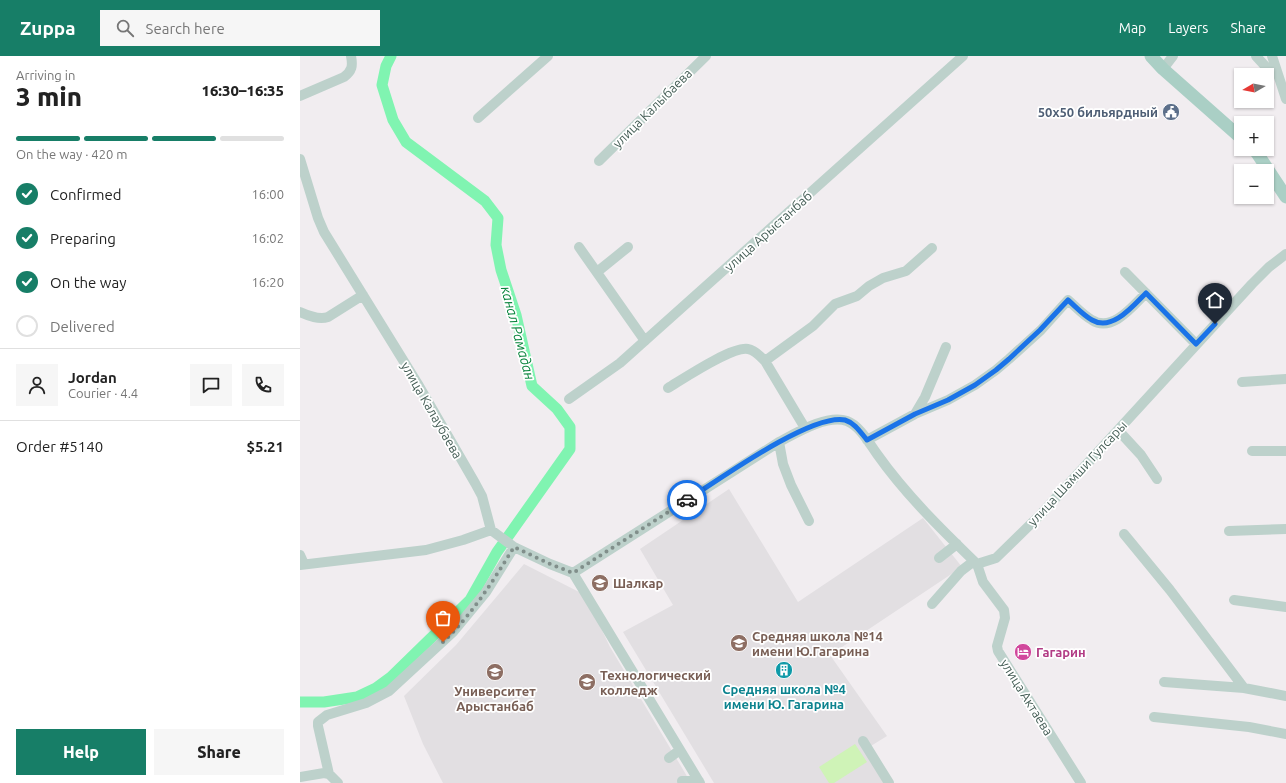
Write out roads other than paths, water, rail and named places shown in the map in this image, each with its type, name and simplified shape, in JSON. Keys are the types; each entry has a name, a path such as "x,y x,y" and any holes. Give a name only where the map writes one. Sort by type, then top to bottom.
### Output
{"main road":[{"path":"1151,56 1163,69 1234,132"},
{"path":"1259,156 1285,193"}],"street":[{"path":"478,118 548,56"},
{"name":"улица Калыбаева","path":"599,161 706,56"},
{"name":"улица Арыстанбаб","path":"569,399 620,363 963,56"},
{"path":"1163,69 1173,56"},
{"path":"1256,56 1267,68 1276,72"},
{"path":"1272,56 1286,99"},
{"path":"300,96 344,77 352,69 354,58"},
{"name":"улица Калаубаева","path":"300,160 318,218 324,232 364,295 475,483 482,496 494,532"},
{"path":"597,272 628,246"},
{"path":"579,247 645,341"},
{"path":"765,361 813,326 835,304 857,296 869,286 883,278 906,271 932,248"},
{"name":"улица Шамши Гулсары","path":"975,562 996,558 1042,513 1252,284 1269,267 1286,254"},
{"path":"1125,272 1196,344"},
{"path":"867,440 915,414 948,400 975,385 996,370 1040,330 1068,300 1093,320 1099,323 1107,323 1113,322 1123,315 1146,293"},
{"path":"300,312 324,319 364,295"},
{"path":"915,414 946,347"},
{"path":"668,388 736,350 750,349 757,353 765,361 805,428"},
{"path":"1242,382 1286,379"},
{"path":"573,573 704,494 779,442 805,428 825,421 846,420 854,425 867,440 901,485 975,562 961,571 932,604"},
{"path":"1118,430 1141,455 1157,479"},
{"path":"779,442 783,464 791,485 809,521"},
{"path":"1252,451 1286,451"},
{"path":"1229,530 1286,529"},
{"path":"300,555 302,565 426,550 494,532 514,547 573,573 700,782"},
{"path":"1124,534 1170,590 1244,688"},
{"path":"939,558 957,544"},
{"path":"338,783 329,774 318,722 327,715 366,704 389,691 454,632 486,592 514,547"},
{"name":"улица Актаева","path":"975,562 983,582 1004,610 1005,618 997,646 998,651 1081,783"},
{"path":"1234,600 1286,607"},
{"path":"1164,682 1244,688 1286,696"},
{"path":"1154,717 1250,727 1286,734"},
{"path":"863,740 889,783"},
{"path":"670,758 680,750"},
{"path":"300,777 329,774"},
{"path":"682,781 700,782"}],"waterway":[{"name":"канал Рамадан","path":"300,702 324,702 357,697 376,688 391,677 470,600 497,552 570,449 570,427 557,409 532,386 516,315 501,270 496,245 498,218 485,201 406,142 393,120 382,85 386,66 391,56"}],"place":[{"name":"50х50 бильярдный","path":"1171,112"},
{"name":"Шалкар","path":"600,583"},
{"name":"Средняя школа №14 имени Ю.Гагарина","path":"739,643"},
{"name":"Гагарин","path":"1023,652"},
{"name":"Средняя школа №4 имени Ю. Гагарина","path":"784,670"},
{"name":"Университет Арыстанбаб","path":"495,672"},
{"name":"Технологический колледж","path":"587,682"}]}
